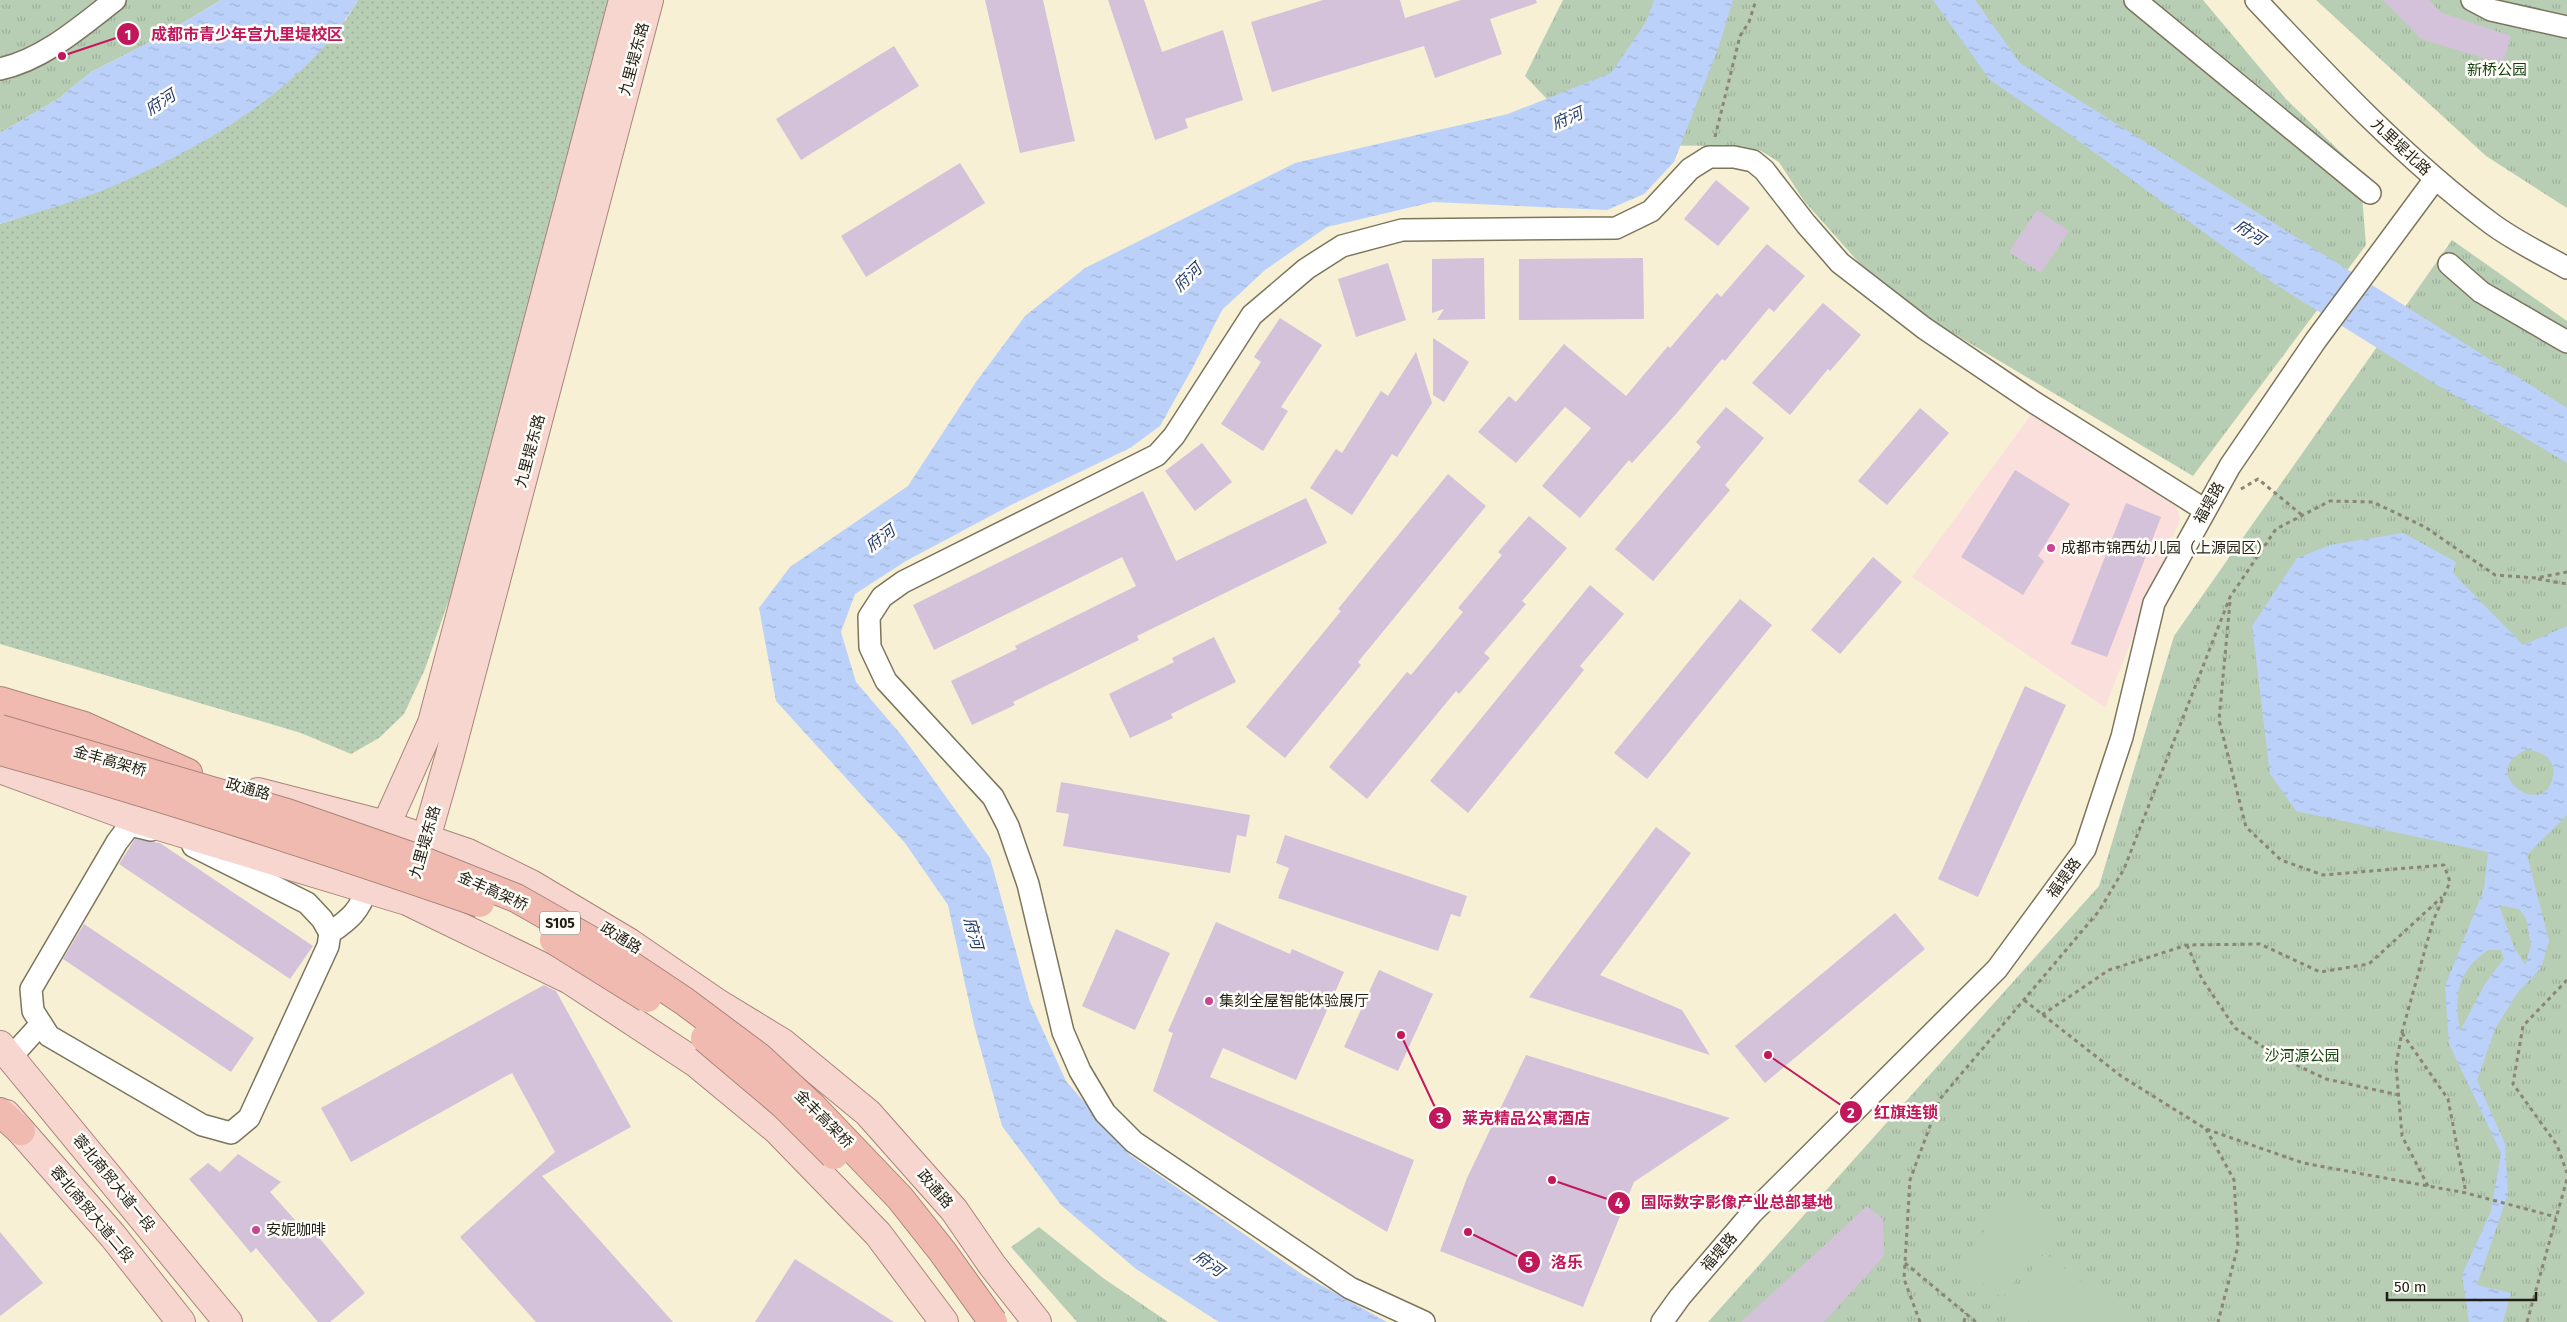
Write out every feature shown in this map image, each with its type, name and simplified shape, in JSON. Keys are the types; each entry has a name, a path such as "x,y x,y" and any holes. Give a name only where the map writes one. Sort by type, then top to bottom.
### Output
{"highway":[{"path":"0,702 84,726 188,773"},
{"name":"金丰高架桥","path":"0,729 287,814 413,857 516,898 606,949 684,1001 759,1057 812,1106 900,1198 993,1322"},
{"name":"金丰高架桥","path":"0,751 114,783 311,844 492,907 542,932 689,1026 783,1104 899,1224 973,1322"},
{"path":"0,1112 21,1131"}],"main road":[{"path":"367,887 386,825 432,723 623,0"},
{"name":"九里堤东路","path":"407,900 426,838 649,0"},
{"name":"政通路","path":"0,719 188,773 386,825 468,853 531,884 630,943 719,1004 783,1043 868,1113 954,1210 992,1265 1037,1322"},
{"path":"0,769 139,820 407,900 570,980 696,1063 777,1130 878,1234 944,1322"},
{"name":"蓉北商贸大道一段","path":"6,1051 228,1322"},
{"name":"蓉北商贸大道二段","path":"0,1107 113,1236 181,1322"}],"street":[{"path":"0,69 21,65 71,34 115,0"},
{"path":"2135,0 2370,193"},
{"name":"九里堤北路","path":"2256,0 2328,78 2435,179 2494,225 2567,268"},
{"path":"2472,0 2491,10 2567,27"},
{"path":"1424,1322 1350,1288 1134,1142 1106,1113 1080,1071 1063,1032 1028,884 1008,826 993,797 886,681 870,647 869,617 882,597 903,582 1157,455 1174,436 1252,315 1306,269 1342,246 1402,230 1616,228 1651,211 1690,168 1709,157 1734,157 1753,161 1777,185 1806,224 1840,263 1876,292 1924,328 2035,402 2205,510"},
{"name":"福堤路","path":"1662,1322 1680,1297 1752,1213 1997,969 2085,850 2122,737 2154,603 2230,466 2316,340 2435,179"},
{"path":"2449,264 2481,292 2567,342"},
{"path":"130,825 170,835 307,903 322,919 330,932 328,946 250,1118 231,1133 202,1125 49,1036 33,1012 31,989 116,842 130,825"},
{"path":"330,932 349,920 362,903 367,887"},
{"path":"6,1051 41,1024"}],"path":[{"path":"1709,157 1740,36 1749,22 1756,0"},
{"path":"2236,492 2258,479 2302,515"},
{"path":"1920,1322 1904,1280 1910,1180 1940,1099 2099,911 2124,868 2230,597 2276,529 2330,500 2373,502 2425,527 2495,575 2536,578 2567,584"},
{"path":"2536,578 2567,572"},
{"path":"2230,597 2219,720 2246,827 2281,860 2323,875 2444,865 2450,882 2433,921 2402,1032 2396,1065 2402,1136 2428,1186"},
{"path":"2042,1015 2109,970 2187,946 2260,944 2320,972 2369,964 2444,895"},
{"path":"2187,946 2202,979 2235,1028 2275,1055 2326,1079 2399,1096"},
{"path":"2567,980 2523,1026 2513,1084 2557,1145 2567,1173"},
{"path":"2024,1000 2121,1076 2206,1129 2303,1164 2466,1193 2556,1217"},
{"path":"2402,1032 2448,1099 2466,1193"},
{"path":"2206,1129 2234,1180 2238,1246 2218,1322"},
{"path":"2527,1322 2567,1179"},
{"path":"1905,1263 1976,1322"},
{"path":"1964,1322 1966,1314"}],"shaded area":[{"name":"成都市锦西幼儿园（上源园区）","path":"2031,415 2177,507 2180,519 2105,707 1912,577"}],"green space":[{"path":"0,0 221,0 156,39 91,72 58,99 0,133"},
{"path":"358,0 612,0 461,565 425,669 404,714 379,738 351,754 301,733 0,644 0,224 100,191 346,20"},
{"path":"1563,0 2203,0 2286,99 2360,171 2366,245 2193,476 1924,316 1878,284 1804,201 1779,162 1761,151 1741,146 1591,145 1525,76"},
{"name":"新桥公园","path":"2316,0 2567,0 2567,208 2486,156"},
{"name":"沙河源公园","path":"2452,240 2567,321 2567,1322 1708,1322 2099,886 2174,636"},
{"path":"2014,1192 2058,1226 2002,1298 1959,1264"},
{"path":"1039,1227 1103,1278 1168,1322 1077,1322 1011,1247"},
{"path":"2045,1253 2132,1322 2030,1322 2006,1303"}],"water":[{"name":"府河","path":"221,0 358,0 336,33 309,63 245,115 210,137 174,158 101,191 0,224 0,133 58,99 91,72 156,39"},
{"name":"府河","path":"1654,0 1733,0 1719,46 1674,162 1644,194 1607,210 1433,202 1327,227 1265,270 1222,310 1160,426 1130,448 1011,505 906,561 855,594 841,632 856,682 903,737 990,858 1030,1002 1066,1081 1130,1155 1303,1275 1387,1322 1219,1322 1136,1269 1061,1205 1002,1126 974,1025 948,905 905,843 776,701 759,608 790,567 908,486 976,382 1025,316 1085,268 1295,163 1508,114 1611,73 1646,22"},
{"name":"府河","path":"1933,0 1975,0 2020,63 2567,408 2567,463 2414,371 2275,284 2069,134 1990,80"},
{"path":"2403,533 2456,562 2453,573 2523,645 2567,626 2567,815 2527,855 2549,941 2541,968 2518,992 2496,1027 2477,1080 2505,1144 2508,1194 2477,1285 2511,1293 2503,1322 2469,1322 2462,1275 2491,1211 2501,1153 2449,1044 2445,986 2484,889 2488,852 2296,811 2270,774 2252,626 2297,558 2330,545","holes":["2526,750 2542,754 2550,760 2552,765 2553,776 2547,789 2538,794 2527,794 2517,789 2510,780 2508,770 2512,759","2499,905 2519,909 2526,918 2531,945 2525,965 2514,947","2488,950 2501,950 2504,959 2486,982 2460,1031 2457,1007 2460,985 2464,976 2478,958"]}],"building":[{"path":"985,0 1043,0 1075,141 1020,153"},
{"path":"1108,0 1144,0 1162,52 1223,30 1243,100 1185,119 1188,128 1155,140"},
{"path":"1323,0 1400,0 1405,18 1461,0 1536,0 1537,3 1490,19 1502,54 1435,78 1424,46 1272,92 1251,22"},
{"path":"2383,0 2429,0 2440,12 2511,36 2503,64 2421,39"},
{"path":"894,46 919,86 801,160 776,119"},
{"path":"960,163 985,203 866,277 841,236"},
{"path":"1716,180 1750,208 1718,246 1684,219"},
{"path":"2037,210 2069,231 2041,273 2009,252"},
{"path":"1767,244 1805,276 1774,312 1769,308 1725,361 1722,359 1676,414 1632,463 1629,460 1580,518 1542,486 1591,428 1565,407 1516,463 1478,432 1509,396 1516,402 1564,344 1626,396 1668,346 1670,348 1717,293 1721,297"},
{"path":"1484,258 1485,319 1437,320 1444,309 1432,313 1432,259"},
{"path":"1643,258 1644,319 1519,320 1519,259"},
{"path":"1388,263 1406,320 1356,337 1338,279"},
{"path":"1823,303 1861,335 1830,371 1828,369 1790,415 1752,383"},
{"path":"1280,318 1322,345 1281,407 1288,411 1263,451 1221,424 1261,362 1254,357"},
{"path":"1433,338 1469,362 1444,402 1433,395"},
{"path":"1416,352 1432,403 1397,457 1392,454 1352,515 1310,488 1336,449 1342,453 1381,391 1388,396"},
{"path":"1726,407 1764,438 1725,485 1730,490 1653,581 1615,549 1701,447 1696,442"},
{"path":"1920,408 1949,433 1887,505 1858,481"},
{"path":"1202,443 1232,482 1195,511 1165,471"},
{"path":"2015,470 2070,504 2038,556 2044,561 2023,595 1961,557"},
{"path":"1448,474 1486,506 1358,662 1361,665 1285,758 1246,727 1341,611 1338,609"},
{"path":"1143,491 1176,561 1306,498 1327,543 1137,636 1139,640 1013,702 1015,705 972,725 951,681 1017,649 1015,646 1136,586 1122,557 934,650 913,605"},
{"path":"2126,503 2161,517 2107,657 2071,644"},
{"path":"1529,516 1567,548 1522,601 1526,604 1484,653 1490,658 1459,694 1456,691 1367,799 1329,767 1407,672 1411,675 1463,612 1458,608 1502,555 1498,552"},
{"path":"1873,557 1902,582 1840,654 1811,630"},
{"path":"1590,585 1624,614 1580,666 1584,670 1468,813 1430,781"},
{"path":"1740,599 1772,625 1647,779 1614,753"},
{"path":"1214,637 1236,682 1171,714 1173,718 1130,738 1109,694 1174,662 1172,658"},
{"path":"2025,686 2066,705 1978,897 1938,879"},
{"path":"1061,782 1250,815 1246,837 1237,835 1230,873 1063,846 1069,814 1056,812"},
{"path":"1656,827 1691,853 1600,975 1682,1010 1710,1055 1529,997"},
{"path":"1285,835 1467,896 1460,917 1451,914 1438,951 1278,898 1289,868 1276,863"},
{"path":"135,839 160,843 313,946 290,979 119,864"},
{"path":"1895,913 1925,949 1765,1083 1735,1046"},
{"path":"1216,922 1290,954 1292,949 1344,972 1296,1080 1223,1048 1210,1077 1414,1160 1387,1232 1153,1091 1173,1033 1168,1031"},
{"path":"84,924 254,1038 231,1072 63,959"},
{"path":"1116,929 1170,953 1135,1030 1082,1006"},
{"path":"1379,970 1433,994 1398,1071 1344,1047"},
{"path":"544,985 556,991 631,1127 542,1176 673,1322 536,1322 460,1237 555,1152 512,1073 351,1162 321,1108"},
{"path":"1526,1055 1730,1118 1634,1182 1583,1307 1440,1251 1467,1178"},
{"path":"238,1154 281,1182 270,1192 311,1238 316,1234 365,1293 330,1322 318,1322 256,1248 251,1253 189,1179 208,1163 220,1172"},
{"path":"1867,1206 1883,1219 1884,1256 1824,1322 1741,1322"},
{"path":"0,1232 43,1283 0,1316"},
{"path":"795,1259 894,1322 755,1322"}],"place":[{"name":"成都市青少年宫九里堤校区","path":"62,56"},
{"name":"成都市锦西幼儿园（上源园区）","path":"2051,548"},
{"name":"集刻全屋智能体验展厅","path":"1209,1001"},
{"name":"莱克精品公寓酒店","path":"1401,1035"},
{"name":"红旗连锁","path":"1768,1055"},
{"name":"国际数字影像产业总部基地","path":"1552,1180"},
{"name":"安妮咖啡","path":"256,1230"},
{"name":"洛乐","path":"1468,1232"}]}
